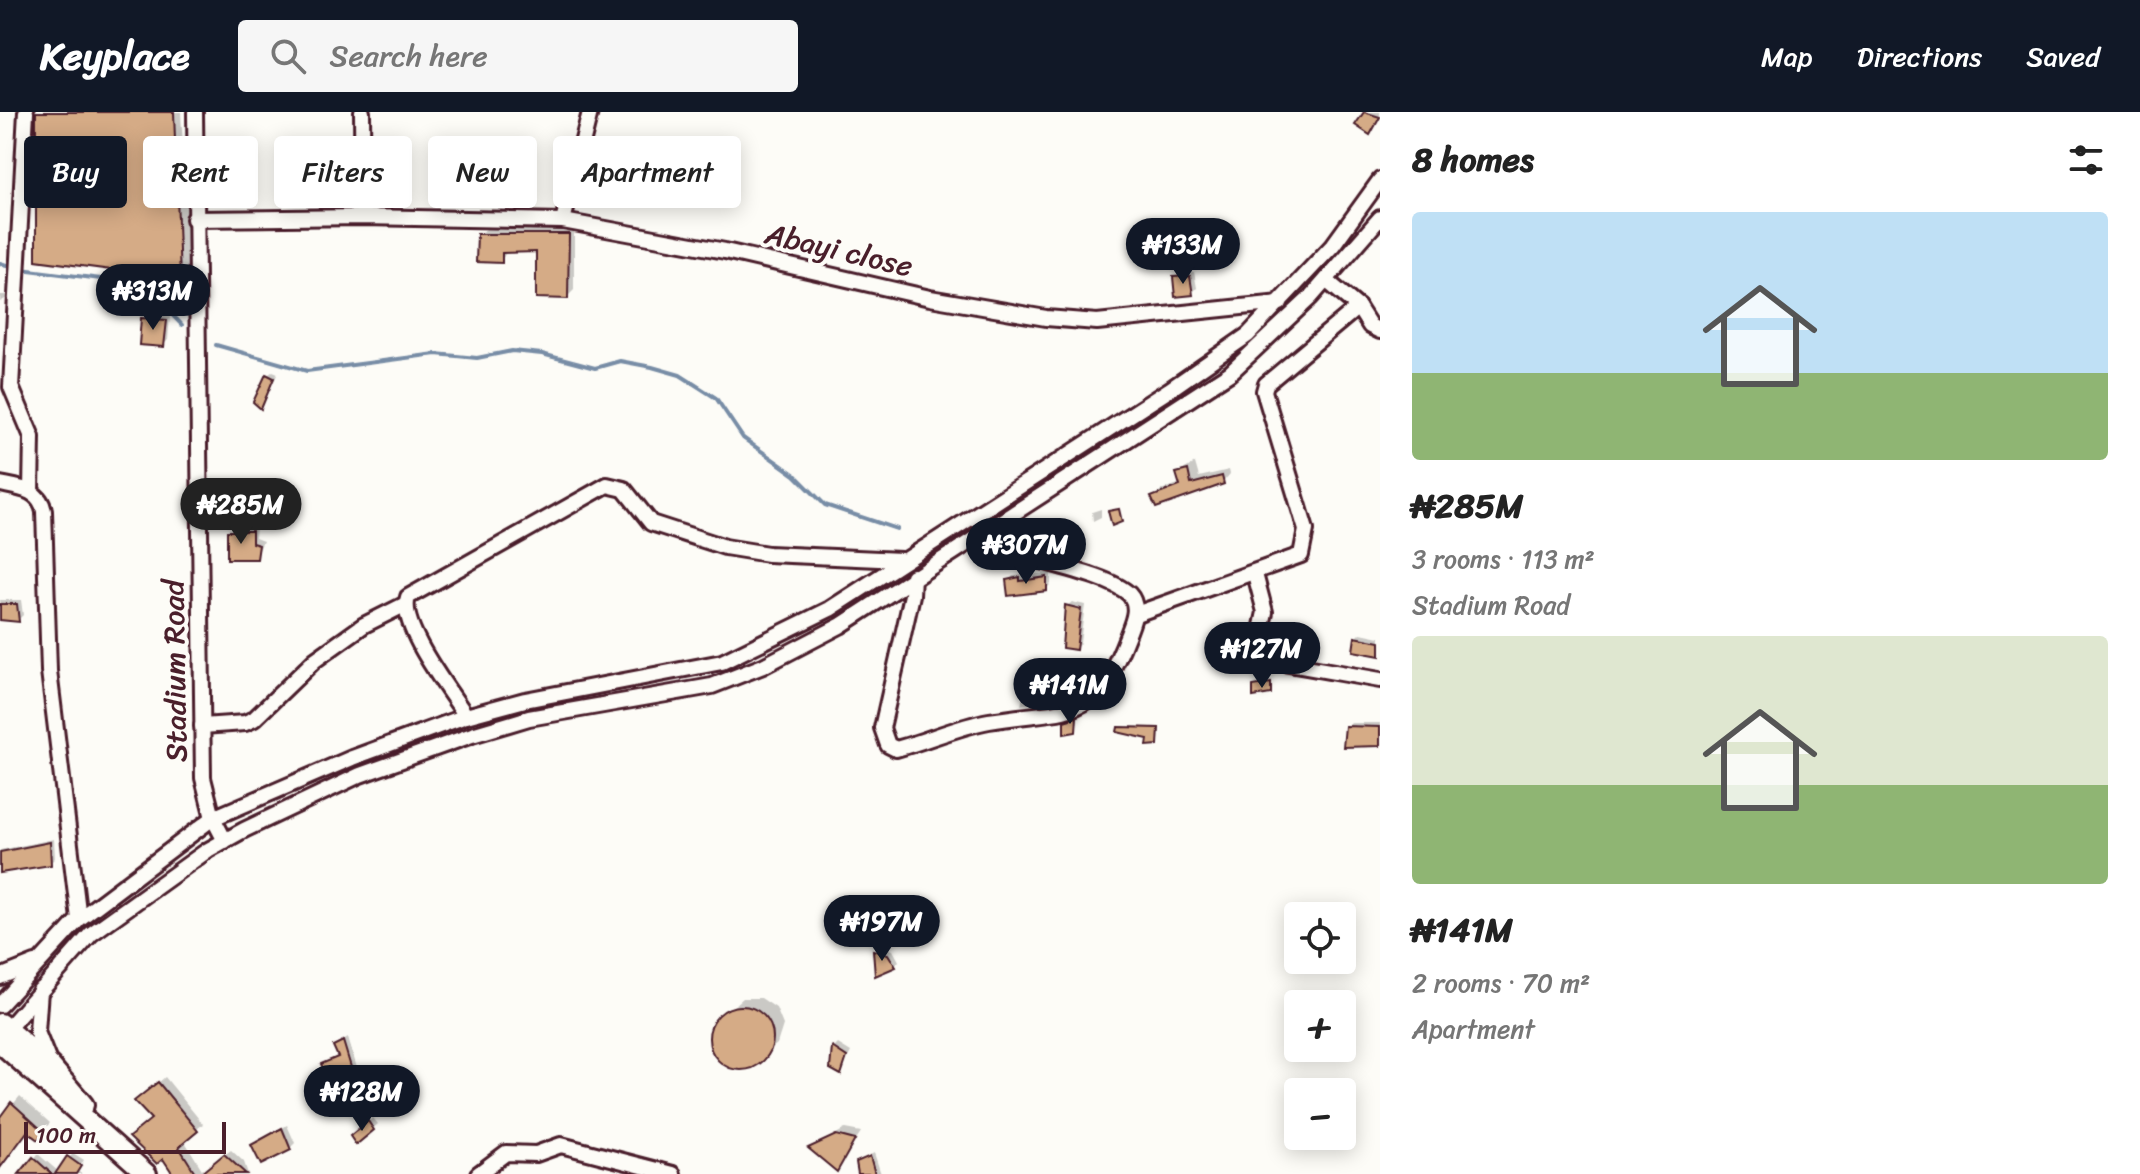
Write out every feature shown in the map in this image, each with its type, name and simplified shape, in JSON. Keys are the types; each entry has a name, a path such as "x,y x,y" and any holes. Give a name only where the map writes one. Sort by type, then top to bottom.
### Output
{"main road":[{"path":"2,1039 51,1066 125,1152"},
{"path":"2,1039 147,1174"}],"street":[{"path":"26,112 11,387 32,437 31,491"},
{"name":"Stadium Road","path":"195,112 203,778 213,818 225,841"},
{"path":"362,112 363,217"},
{"path":"563,221 590,112"},
{"path":"0,1005 79,919 213,818 352,758 466,716 525,700 722,662 830,609 901,560 1218,357 1280,303 1333,245 1380,180"},
{"name":"Abayi close","path":"194,219 363,217 563,221 725,251 930,298 1046,318 1097,322 1280,303"},
{"path":"2,1039 40,990 91,934 225,841 360,775 472,735 529,718 670,695 728,680 840,626 1230,373 1327,281 1380,218"},
{"path":"1327,281 1358,307 1370,326 1380,331"},
{"path":"1136,614 1255,574 1301,555 1307,540 1269,417 1266,384 1358,307"},
{"path":"0,484 31,491 43,502 49,671 79,919"},
{"path":"202,726 245,723 254,719 315,660 364,625 406,604 413,592 613,485 624,489 651,523 725,547 768,554 901,560"},
{"path":"913,576 912,595 882,728 888,745 896,749 988,721 1045,715 1081,705 1100,693 1112,675 1136,614 1127,592 1067,567 1014,553 985,531"},
{"path":"1255,574 1265,612 1257,649 1261,659 1380,680"},
{"path":"406,604 421,645 466,716"},
{"path":"0,977 42,960"},
{"path":"40,990 37,1032 51,1066"},
{"path":"478,1174 506,1153 536,1154 561,1145 673,1174"}],"building":[{"path":"36,112 174,112 175,136 143,136 143,208 177,208 180,279 36,260 36,208 127,208 127,136 36,136"},
{"path":"1364,112 1380,117 1370,135 1355,125"},
{"path":"477,234 569,234 568,299 536,298 536,252 502,253 502,263 476,262"},
{"path":"1190,276 1193,295 1175,297 1173,277"},
{"path":"141,318 167,320 164,347 139,345"},
{"path":"266,374 274,378 261,409 253,402"},
{"path":"1188,470 1191,484 1222,476 1224,484 1156,508 1151,497 1180,486 1176,473"},
{"path":"1119,509 1122,522 1112,526 1108,511"},
{"path":"227,531 252,531 252,543 259,545 257,559 227,559"},
{"path":"1074,533 1073,546 1052,549 1052,539"},
{"path":"1020,577 1020,581 1047,577 1047,591 1008,596 1006,580"},
{"path":"0,604 17,604 19,622 0,620"},
{"path":"1065,605 1081,609 1076,650 1062,648"},
{"path":"1355,637 1380,642 1380,656 1353,651"},
{"path":"1271,683 1271,694 1253,697 1253,686"},
{"path":"1077,717 1076,732 1064,734 1064,721"},
{"path":"1345,726 1380,727 1380,746 1343,747"},
{"path":"1118,727 1159,728 1158,745 1147,746 1148,739 1117,732"},
{"path":"50,842 51,865 0,873 0,852"},
{"path":"873,950 888,954 896,967 875,976"},
{"path":"741,1006 759,1012 767,1020 773,1038 767,1056 759,1064 741,1070 723,1064 715,1056 709,1038 715,1020 723,1012"},
{"path":"343,1041 353,1074 346,1077 344,1071 329,1080 321,1064 338,1057 333,1046"},
{"path":"832,1047 847,1057 841,1075 830,1069"},
{"path":"333,1080 342,1102 326,1111 322,1085"},
{"path":"158,1082 198,1131 179,1147 196,1174 173,1174 163,1159 157,1164 129,1137 151,1119 134,1101"},
{"path":"11,1102 44,1132 38,1140 27,1132 0,1168 0,1117"},
{"path":"368,1121 374,1130 356,1145 350,1136"},
{"path":"282,1128 291,1150 261,1165 251,1145"},
{"path":"836,1135 855,1140 837,1172 808,1148"},
{"path":"224,1154 246,1174 200,1174"},
{"path":"67,1156 81,1166 76,1174 55,1174"},
{"path":"870,1156 875,1174 858,1174 856,1162"},
{"path":"33,1157 52,1174 19,1174"}],"waterway":[{"path":"0,263 13,267"},
{"path":"21,269 109,280 149,291 182,325"},
{"path":"216,345 307,371 436,354 477,358 512,351 542,354 595,368 620,361 652,367 680,375 716,398 743,438 795,475 825,505 897,529"}]}
